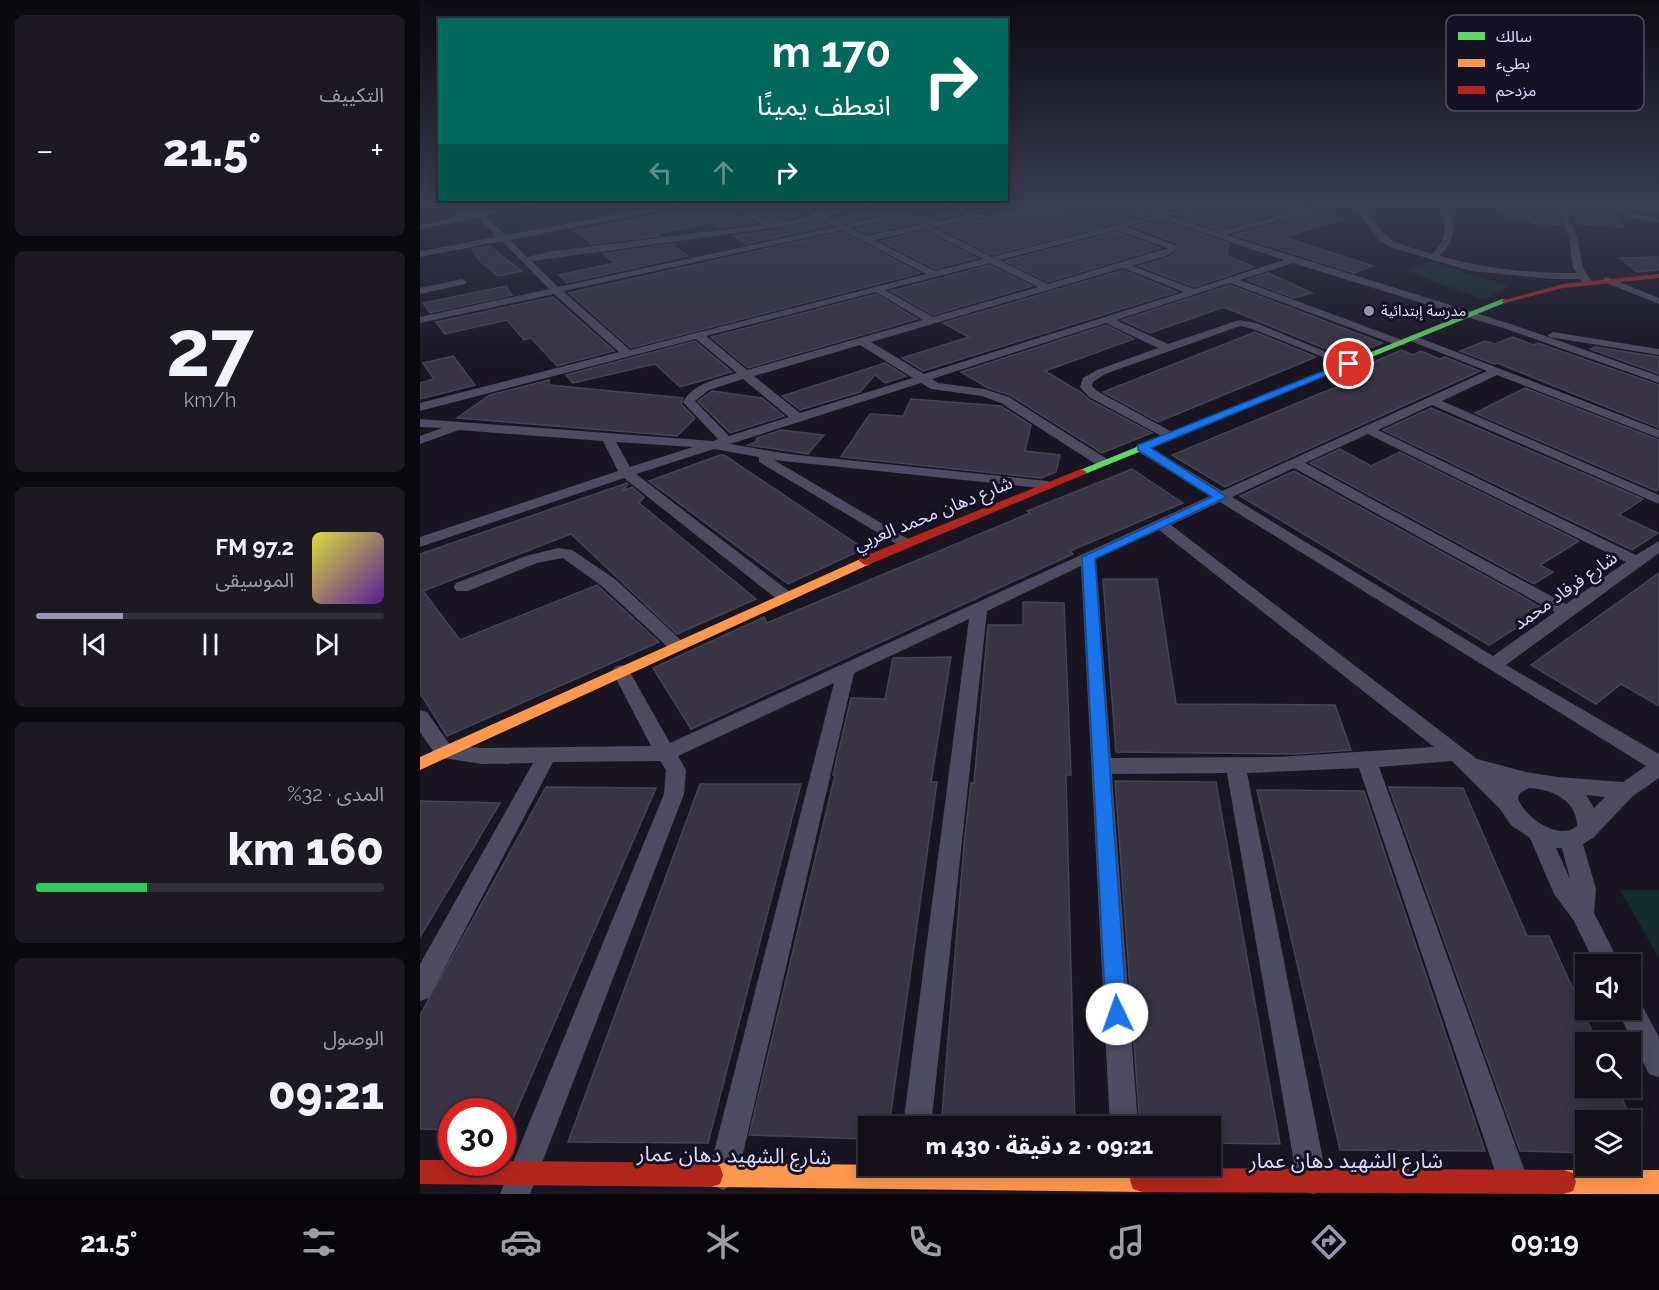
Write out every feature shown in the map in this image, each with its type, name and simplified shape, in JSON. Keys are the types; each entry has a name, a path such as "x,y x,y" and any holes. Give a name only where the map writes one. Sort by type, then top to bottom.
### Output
{"street":[{"path":"523,258 628,354"},
{"path":"525,260 536,258"},
{"path":"420,320 705,258"},
{"path":"901,258 934,274"},
{"path":"987,258 1048,288"},
{"path":"420,407 1000,258"},
{"path":"727,441 689,402 697,391 747,374 1152,258"},
{"path":"1287,258 1510,327 1659,380"},
{"path":"1436,258 1471,268 1585,279"},
{"path":"1577,258 1578,268 1585,279"},
{"path":"420,542 626,473 1293,260"},
{"path":"1125,266 1191,291"},
{"name":"شارع دهان محمد العربي","path":"420,764 676,645 905,543 1468,314 1536,291 1585,279 1606,280 1659,276"},
{"path":"1228,279 1497,371 1659,434"},
{"path":"1606,280 1659,302"},
{"path":"420,291 462,282"},
{"path":"877,289 932,321"},
{"path":"1108,320 1167,348"},
{"path":"1169,436 1093,394 1086,387 1087,380 1101,372 1239,323 1256,326 1349,364"},
{"path":"1510,327 1659,352"},
{"path":"699,336 798,418"},
{"path":"862,341 922,379 946,389 984,393 1005,400 1102,462"},
{"path":"420,717 444,752 482,756 667,753 1088,557 1497,371"},
{"path":"1432,401 1659,500"},
{"path":"420,423 713,446 756,454 1048,486"},
{"path":"420,440 459,427"},
{"path":"1369,430 1638,562"},
{"path":"608,438 626,473 784,596"},
{"path":"1142,448 1659,766 1626,790 1580,833 1556,839 1540,834 1525,826 1514,815 1508,803 1463,759 1160,524"},
{"path":"756,454 905,543"},
{"path":"1296,463 1567,612"},
{"name":"شارع فرفاد محمد","path":"1493,665 1659,546"},
{"path":"462,587 544,555 567,553 609,583 676,645"},
{"path":"1088,557 1123,1116"},
{"path":"918,1116 979,608"},
{"path":"723,1176 846,670"},
{"path":"519,1184 674,795 676,770 621,671"},
{"path":"420,989 547,755"},
{"path":"1101,766 1236,767 1463,759 1526,780 1540,780 1569,793 1581,803 1588,815 1580,833 1584,889 1582,914"},
{"path":"1367,762 1514,1181"},
{"path":"1236,767 1312,1181"},
{"path":"1508,803 1508,792 1514,784 1526,780"},
{"path":"1555,785 1626,790"},
{"path":"1540,834 1562,887 1582,914 1603,954"},
{"path":"1636,1020 1659,1064"},
{"name":"شارع الشهيد دهان عمار","path":"420,1172 519,1184 858,1173"},
{"name":"شارع الشهيد دهان عمار","path":"1019,1176 1127,1180 1659,1182"}],"green space":[{"path":"1430,261 1509,286 1484,300 1406,271"},
{"path":"1620,890 1659,890 1659,958"}],"building":[{"path":"478,258 504,258 522,271 498,276"},
{"path":"608,258 680,258 567,283 559,275 615,263"},
{"path":"727,258 891,258 920,273 631,348 569,293"},
{"path":"913,258 977,258 935,269"},
{"path":"1018,258 1129,258 1048,282 1005,261"},
{"path":"1167,258 1232,258 1254,267 1194,287 1139,266"},
{"path":"1306,258 1348,258 1373,266 1354,273"},
{"path":"1620,258 1659,258 1659,270 1637,272"},
{"path":"990,265 1032,286 933,315 891,291"},
{"path":"1123,270 1177,292 923,371 902,358 969,337 943,323"},
{"path":"1268,273 1312,293 1294,298 1247,280"},
{"path":"1230,285 1382,343 1346,357 1224,307 1150,333 1122,320"},
{"path":"506,286 512,295 430,313 423,303"},
{"path":"876,294 917,319 748,368 711,337"},
{"path":"553,297 614,351 557,366 531,338 524,340 507,320 445,334 436,322"},
{"path":"1106,325 1134,339 1045,371 1088,399 1152,433 1102,453 1010,395 988,388 961,372"},
{"path":"1255,332 1316,357 1158,422 1103,392"},
{"path":"1513,337 1534,345 1538,343 1659,385 1659,428 1497,363 1494,364 1460,351 1485,341 1495,344"},
{"path":"695,341 732,372 680,387 655,364 573,383 566,375"},
{"path":"1595,347 1659,357 1659,374 1590,349"},
{"path":"1401,350 1413,355 1421,351 1440,359 1445,357 1480,371 1225,487 1172,455 1377,370 1367,365"},
{"path":"453,356 475,385 420,399 420,383 434,379 423,363"},
{"path":"885,363 906,376 885,383 875,375 860,392 800,410 782,396"},
{"path":"549,380 549,385 683,398 681,404 695,418 677,436 457,418 490,395"},
{"path":"1525,388 1659,440 1659,489 1656,491 1475,413"},
{"path":"712,391 762,398 784,416 730,433 698,401"},
{"path":"911,399 1001,406 1031,425 1025,451 1060,455 1056,472 1041,478 841,457 870,414 903,416"},
{"path":"1431,408 1643,499 1619,515 1658,533 1632,550 1383,430"},
{"path":"781,430 824,435 808,454 748,445 756,442 757,438"},
{"path":"1340,449 1371,466 1400,452 1579,541 1540,565 1553,572 1534,584 1310,463"},
{"path":"724,455 864,549 788,584 649,481"},
{"path":"1132,469 1183,503 1070,551 1073,554 691,729 653,668 764,617 767,623 1030,513 1027,511"},
{"path":"1294,471 1545,610 1489,645 1240,496"},
{"path":"627,483 622,491 632,487 644,497 639,503 756,599 677,634 571,534 423,591 460,640 597,585 659,642 447,736 420,693 420,554"},
{"path":"1659,573 1659,706 1621,684 1596,704 1531,665"},
{"path":"1103,579 1157,579 1176,704 1335,705 1351,750 1296,754 1116,752"},
{"path":"1023,602 1064,603 1071,775 1066,775 1075,1116 942,1116 964,845 971,783 974,783 988,625 1023,625"},
{"path":"951,657 931,782 937,782 890,1116 858,1116 858,1139 749,1135 835,775 833,775 851,698 885,699 893,658"},
{"path":"1115,781 1216,782 1280,1144 1221,1143 1221,1116 1139,1116"},
{"path":"700,784 801,784 708,1143 568,1142"},
{"path":"546,787 656,788 516,1112 516,1098 438,1098 438,1130 420,1129 420,1015"},
{"path":"1389,787 1463,788 1527,936 1549,936 1575,993 1575,1020 1587,1020 1592,1032 1575,1032 1575,1098 1622,1098 1627,1110 1575,1110 1575,1153 1520,1151"},
{"path":"1257,790 1364,791 1485,1151 1340,1150"},
{"path":"420,801 500,803 420,937"}],"traffic: fast":[{"path":"1081,472 1505,301"}],"traffic: slow":[{"path":"420,764 865,561"},
{"path":"711,1175 1142,1180"},
{"path":"1564,1182 1659,1182"}],"traffic: jam":[{"path":"1505,301 1563,286 1659,276"},
{"path":"865,561 1081,472"},
{"path":"420,1172 711,1175"},
{"path":"1142,1180 1564,1182"}],"place":[{"name":"مدرسة إبتدائية","path":"1369,311"}],"route":[{"path":"1117,1014 1088,557 1221,497 1142,448 1349,364"}]}
